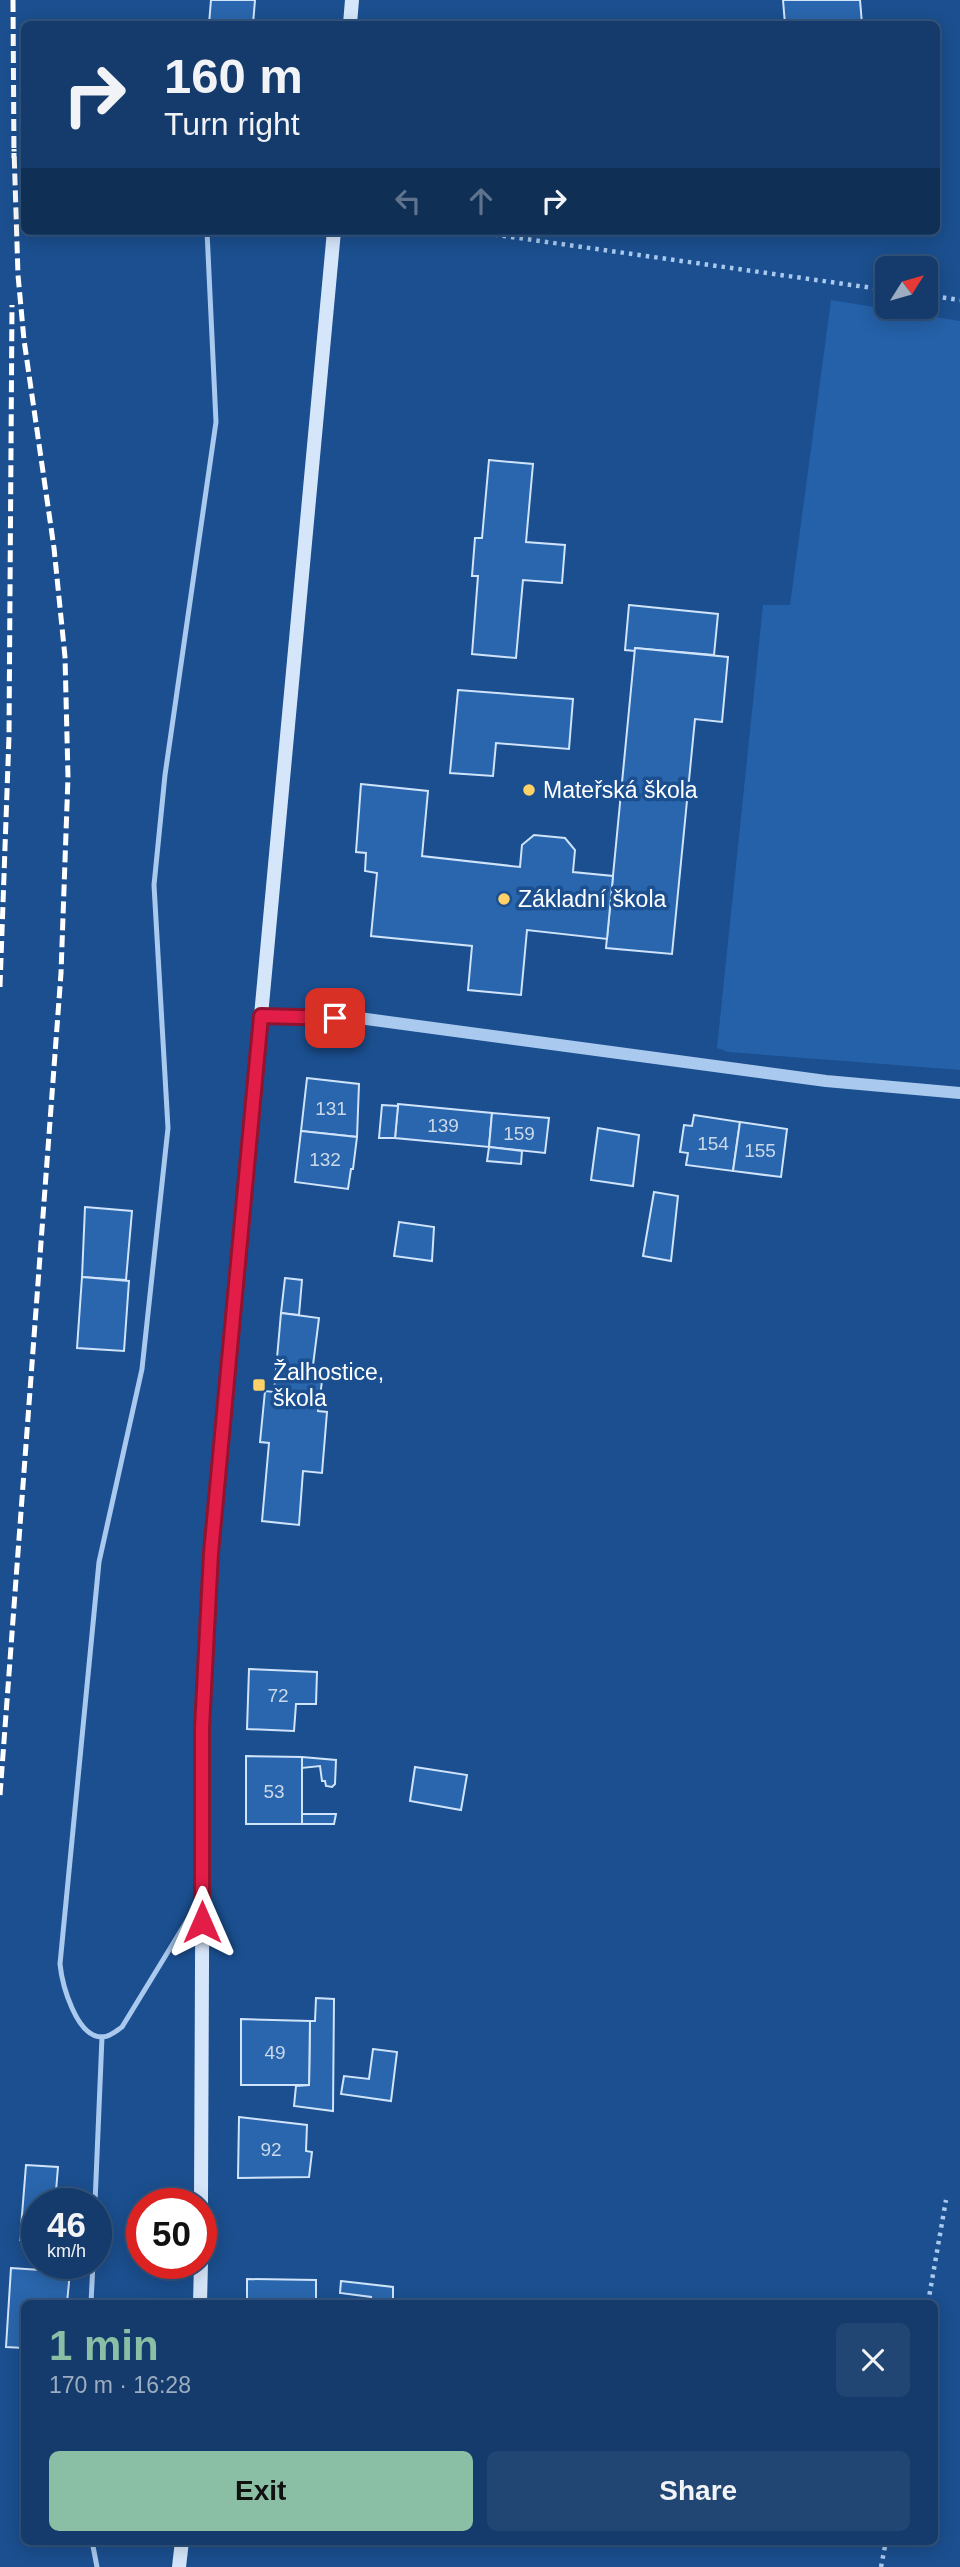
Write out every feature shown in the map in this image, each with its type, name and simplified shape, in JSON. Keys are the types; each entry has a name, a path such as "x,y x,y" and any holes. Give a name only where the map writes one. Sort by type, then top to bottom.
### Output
{"main road":[{"path":"350,21 352,0"},
{"path":"201,2188 202,1728 211,1553 334,235"},
{"path":"200,2300 201,2279"},
{"path":"178,2567 181,2545"}],"street":[{"path":"261,1016 359,1018 826,1081 960,1093"}],"lane":[{"path":"202,1896 130,2017 112,2035 102,2037 91,2033 74,2011 64,1990 60,1964 99,1562 142,1368 168,1128 154,885 166,775 216,422 207,235"},
{"path":"96,2188 102,2037"},
{"path":"91,2300 92,2279"},
{"path":"93,2545 97,2567"}],"path":[{"path":"497,235 875,288"},
{"path":"938,297 960,300"},
{"path":"929,2300 946,2200"},
{"path":"881,2567 885,2545"}],"shaded area":[{"path":"831,300 875,307 875,319 938,317 960,321 960,1070 728,1052 717,1048 763,605 790,605"}],"building":[{"path":"211,0 255,0 253,21 209,21"},
{"path":"783,0 860,0 862,21 785,21"},
{"path":"489,460 533,464 526,542 565,545 562,583 523,580 516,658 472,654 478,576 472,576 475,538 482,538"},
{"path":"629,605 718,614 714,655 635,648 635,651 625,650"},
{"path":"635,648 728,657 722,722 695,719 672,954 606,948"},
{"path":"458,690 573,699 569,749 496,743 493,776 450,773"},
{"path":"361,784 428,791 422,856 520,867 522,845 534,835 565,838 575,850 573,872 613,876 607,939 527,930 521,995 468,990 472,946 371,936 377,873 365,871 366,853 356,852"},
{"path":"307,1078 359,1084 357,1137 301,1131"},
{"path":"398,1104 492,1113 489,1147 395,1138"},
{"path":"382,1105 398,1106 395,1138 379,1138"},
{"path":"492,1113 549,1118 545,1153 489,1147"},
{"path":"694,1115 740,1122 733,1171 686,1165 688,1153 680,1152 684,1125 692,1126"},
{"path":"740,1122 787,1129 781,1177 733,1171"},
{"path":"598,1128 639,1135 633,1186 591,1180"},
{"path":"301,1131 357,1137 348,1189 295,1182"},
{"path":"489,1147 522,1151 521,1164 487,1161"},
{"path":"654,1192 678,1196 671,1261 643,1256"},
{"path":"85,1207 132,1211 126,1280 82,1277"},
{"path":"399,1222 434,1227 432,1261 394,1256"},
{"path":"82,1277 129,1281 124,1351 77,1348"},
{"path":"285,1278 302,1280 299,1315 281,1313"},
{"path":"281,1313 319,1318 312,1373 323,1374 318,1411 327,1412 322,1473 303,1471 299,1525 262,1521 269,1443 260,1442 265,1391 274,1392"},
{"path":"249,1669 317,1672 316,1704 296,1704 294,1731 247,1729"},
{"path":"246,1756 302,1757 302,1824 246,1824"},
{"path":"302,1757 336,1760 335,1784 332,1787 326,1786 325,1781 322,1781 320,1766 302,1768"},
{"path":"415,1767 467,1775 461,1810 410,1801"},
{"path":"302,1814 336,1814 334,1824 302,1824"},
{"path":"316,1998 334,1999 333,2111 294,2106 296,2086 309,2085 310,2021 315,2021"},
{"path":"241,2019 310,2021 309,2085 241,2085"},
{"path":"373,2049 397,2052 391,2101 341,2094 344,2076 369,2079"},
{"path":"239,2117 307,2125 306,2151 312,2152 309,2177 238,2178"},
{"path":"26,2165 58,2167 56,2188 24,2188"},
{"path":"11,2268 21,2269 21,2279 69,2279 67,2300 21,2300 21,2348 6,2347"},
{"path":"247,2279 316,2280 316,2300 247,2300"},
{"path":"341,2281 393,2287 393,2300 371,2300 371,2297 340,2293"}],"railway":[{"path":"13,0 14,158"},
{"path":"0,1795 61,973 68,777 65,657 54,548 24,340 18,275 14,149"},
{"path":"0,987 9,736 12,305"}],"place":[{"name":"Mateřská škola","path":"529,790"},
{"name":"Základní škola","path":"504,899"},
{"name":"Žalhostice, škola","path":"259,1385"}],"route":[{"path":"202,1922 202,1728 211,1553 261,1016 335,1018"}]}
